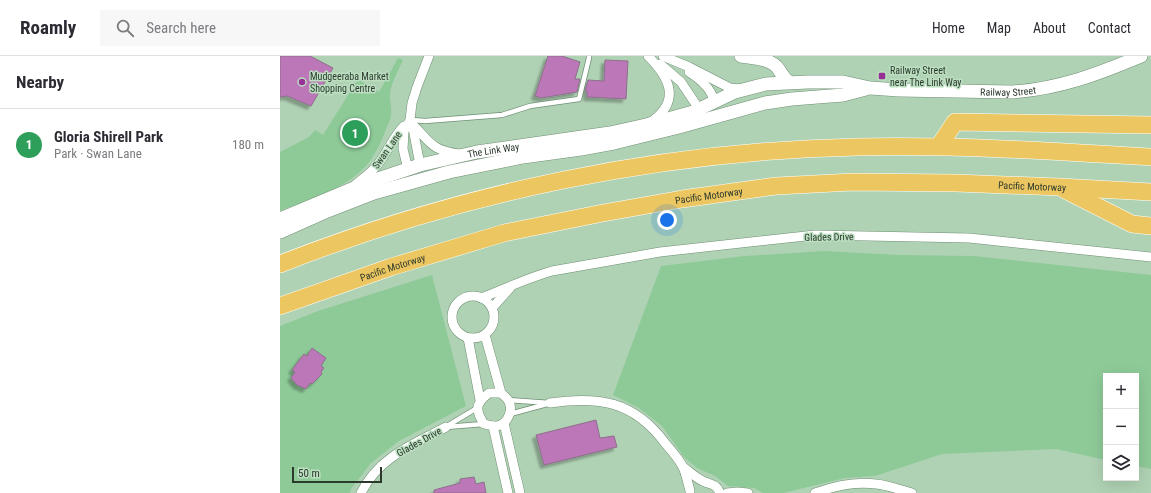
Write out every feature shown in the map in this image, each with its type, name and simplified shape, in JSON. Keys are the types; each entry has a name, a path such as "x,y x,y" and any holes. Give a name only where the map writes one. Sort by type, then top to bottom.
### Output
{"highway":[{"path":"939,146 955,122 1151,125"},
{"path":"280,264 336,243 496,194 621,169 695,159 774,151 856,147 939,146 997,148 1151,158"},
{"name":"Pacific Motorway","path":"280,306 391,267 504,233 682,199 776,186 853,182 1060,187 1151,192"},
{"path":"1060,187 1132,224 1151,226"}],"main road":[{"path":"741,56 758,58 770,62 789,82"},
{"name":"Railway Street","path":"714,103 746,89 766,84 789,82 842,82 870,88 938,92 1026,91 1071,83 1141,56"},
{"name":"Railway Street","path":"280,232 357,199 448,172 523,157 614,143 709,119 751,106 775,101 843,95 870,88"},
{"name":"The Link Way","path":"280,219 375,179 414,167 464,154 610,133 646,125 714,103"},
{"path":"699,109 709,119 714,103"},
{"path":"414,167 418,180"}],"street":[{"name":"Swan Lane","path":"414,167 410,122 412,103 429,56"},
{"path":"648,56 679,80 699,109"},
{"path":"646,125 655,120 665,110 669,95 666,79 648,56"},
{"name":"Railway Street","path":"663,56 689,67 730,88 739,90 746,89"},
{"name":"Railway Street","path":"663,56 698,78 710,92 714,103"},
{"name":"Swan Lane","path":"410,122 436,148 446,152 464,154"},
{"name":"Swan Lane","path":"410,122 404,131 403,149 414,167"},
{"name":"Swan Lane","path":"347,190 363,179 376,167 398,133 410,122"},
{"name":"Glades Drive","path":"468,338 460,334 455,328 452,320 453,311 457,303 464,298 473,296 481,298 535,276 552,272 652,254 816,235 969,238 1151,257"},
{"name":"Glades Drive","path":"492,308 511,287"},
{"path":"481,298 492,308 494,315 493,323 485,335 477,338 468,338 479,404 479,416 488,425 508,493"},
{"path":"485,335 500,393 508,400 511,407 510,414 504,423 520,493"},
{"name":"Glades Drive","path":"479,404 489,393 500,393"},
{"path":"550,403 581,400 600,401 617,405 630,411 643,419 655,430 683,467 705,482"},
{"name":"Glades Drive","path":"488,425 499,425 504,423"},
{"name":"Glades Drive","path":"361,493 364,487 386,460 397,452 446,427"},
{"path":"683,467 690,492"},
{"path":"690,492 696,484 705,482 712,483 718,488 720,493"},
{"path":"815,493 845,485 862,483 876,484 912,493"},
{"path":"727,493 748,493"}],"lane":[{"path":"410,122 502,115 530,106 579,99 589,56"},
{"path":"508,400 550,403"},
{"path":"510,414 550,403"},
{"name":"Glades Drive","path":"446,427 479,404"},
{"name":"Glades Drive","path":"446,427 488,425"}],"green space":[{"path":"398,58 403,60 395,77 390,94 391,117 380,143 370,161 357,174 337,188 280,211 280,152 309,137 315,130 323,135 358,79 379,92"},
{"path":"824,251 899,255 974,256 1151,275 1151,469 1139,467 1139,373 1103,373 1103,459 1056,449 942,454 875,476 845,478 783,493 763,493 754,488 728,486 715,476 697,468 684,457 662,426 639,408 613,395 661,266 744,256"},
{"path":"432,275 466,406 399,441 371,463 351,489 350,493 280,493 280,326 318,311"}],"building":[{"name":"Mudgeeraba Market Shopping Centre","path":"280,56 310,56 333,68 311,106 287,96 280,97"},
{"path":"548,56 562,56 580,62 575,79 580,79 577,92 541,98 535,96"},
{"path":"605,60 628,61 626,99 587,97 587,91 585,91 588,80 604,81"},
{"path":"312,348 326,358 321,366 324,368 321,372 322,374 312,384 310,383 306,389 297,385 291,378 295,372 292,370 304,354 307,356"},
{"path":"596,420 600,438 614,436 617,447 544,465 536,435"},
{"path":"474,477 476,484 484,482 486,493 434,493 434,490 460,483 460,479"}],"place":[{"name":"Railway Street near The Link Way","path":"882,76"},
{"name":"Mudgeeraba Market Shopping Centre","path":"302,82"},
{"name":"Gloria Shirell Park","path":"355,133"}]}
